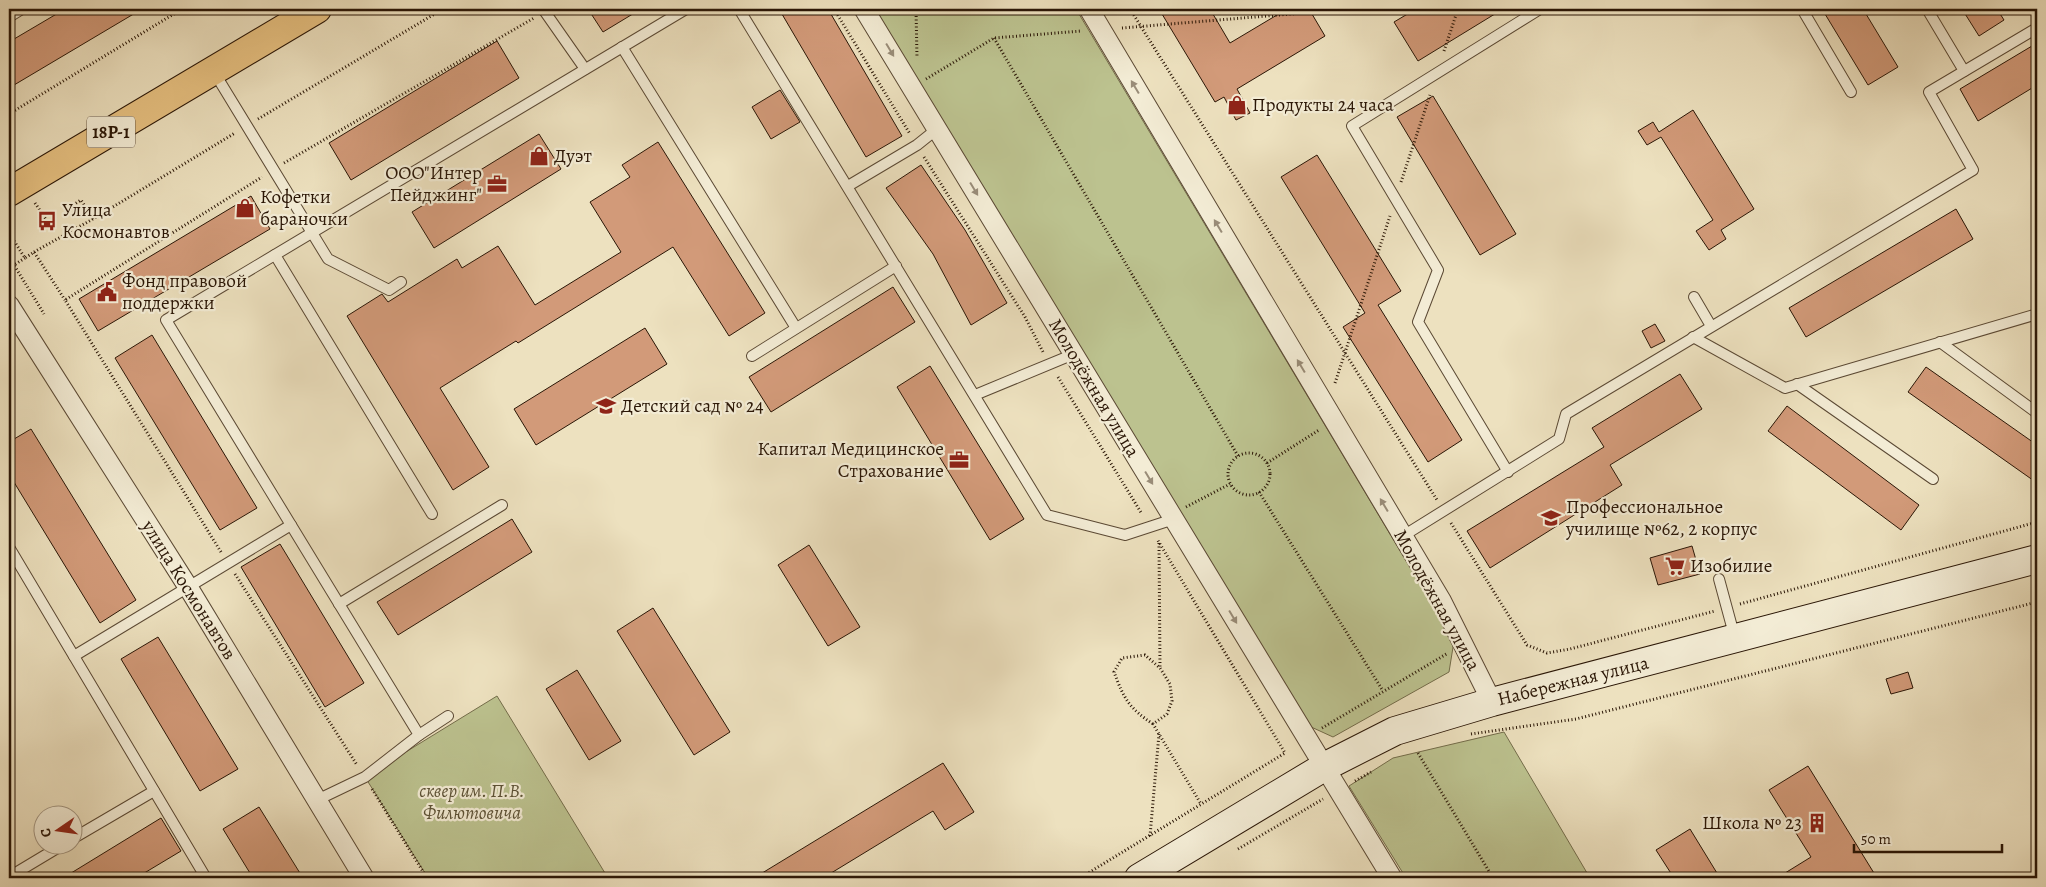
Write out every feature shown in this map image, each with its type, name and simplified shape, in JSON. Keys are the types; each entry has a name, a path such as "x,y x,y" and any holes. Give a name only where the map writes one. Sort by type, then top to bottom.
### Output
{"main road":[{"name":"18Р-1","path":"9,192 214,72 317,9"}],"street":[{"name":"Молодёжная улица","path":"864,9 1392,878"},
{"name":"Молодёжная улица","path":"1089,9 1441,600 1492,702"},
{"name":"улица Космонавтов","path":"9,305 188,587 364,878"},
{"name":"Набережная улица","path":"1139,878 1324,767 1395,731 1492,702 2037,558"}],"lane":[{"path":"9,17 22,9"},
{"path":"419,735 166,320 686,9"},
{"path":"739,9 1047,515 1125,535 1172,517"},
{"path":"1508,472 1418,322 1438,270 1352,126 1540,9"},
{"path":"1802,9 1851,92"},
{"path":"1926,9 1964,71"},
{"path":"544,10 585,69"},
{"path":"1403,536 1559,439 1566,414 1973,170 1929,92 2037,28"},
{"path":"622,47 796,328"},
{"path":"214,72 328,259 389,290 402,282"},
{"path":"848,186 917,145 937,129"},
{"path":"275,255 432,514"},
{"path":"752,356 896,266"},
{"path":"1694,297 1711,326"},
{"path":"1693,337 1785,388 2037,314"},
{"path":"1940,342 2037,413"},
{"path":"975,395 1074,354"},
{"path":"1796,384 1933,479"},
{"path":"339,604 502,505"},
{"path":"74,656 291,525"},
{"path":"9,547 206,878"},
{"path":"1719,579 1735,638"},
{"path":"317,800 364,777 419,735 448,716"},
{"path":"82,833 154,791"},
{"path":"9,877 47,854"}],"path":[{"path":"9,114 182,9"},
{"path":"834,9 1025,317 1050,364 1285,753 1080,878"},
{"path":"916,9 918,65"},
{"path":"1130,9 1527,645 1547,653 1570,649 1727,608 2037,522"},
{"path":"1113,28 1351,9"},
{"path":"1443,56 1458,9"},
{"path":"65,300 274,169 544,10"},
{"path":"923,80 994,38 1083,31"},
{"path":"994,38 1238,456"},
{"path":"1400,186 1430,93"},
{"path":"70,207 81,200 93,219"},
{"path":"1332,392 1390,214"},
{"path":"14,241 24,258"},
{"path":"44,314 14,265 34,252 426,878"},
{"path":"1267,463 1320,430 1325,438"},
{"path":"1249,453 1256,454 1267,463 1270,476 1264,488 1259,492 1253,495 1240,493 1230,484 1228,470 1230,463 1238,456 1249,453"},
{"path":"1172,517 1230,484"},
{"path":"1259,492 1383,691"},
{"path":"1159,542 1160,668"},
{"path":"1463,736 1576,719 2037,602"},
{"path":"1317,730 1452,650"},
{"path":"1153,724 1167,714 1172,701 1170,684 1160,668 1144,655 1122,658 1114,672 1124,697 1139,714 1153,724 1201,804"},
{"path":"1150,836 1159,733"},
{"path":"1418,752 1493,878"},
{"path":"1237,849 1378,768"}],"green space":[{"path":"868,9 1076,9 1454,641 1449,672 1333,737 1309,726"},
{"name":"сквер им. П.В. Филютовича","path":"497,696 608,878 428,878 365,777"},
{"path":"1504,732 1590,878 1406,878 1349,786 1393,758"}],"building":[{"path":"65,9 142,9 9,88 9,42"},
{"path":"588,9 641,9 603,32"},
{"path":"779,9 828,9 902,136 866,157"},
{"path":"1159,9 1210,9 1230,43 1287,9 1309,9 1325,36 1237,89 1250,113 1236,120 1224,97 1215,102"},
{"path":"1416,9 1503,9 1418,61 1394,22"},
{"path":"1822,9 1863,9 1898,67 1868,85"},
{"path":"1962,9 1997,9 2004,20 1979,36"},
{"path":"497,41 519,78 351,180 329,143"},
{"path":"2037,43 2037,85 1978,121 1960,89"},
{"path":"780,90 800,122 771,139 752,107"},
{"path":"1433,96 1516,234 1480,255 1397,117"},
{"path":"1693,110 1754,209 1721,230 1726,239 1709,250 1696,231 1713,220 1661,137 1647,145 1638,131 1653,122 1659,132"},
{"path":"539,134 561,169 434,248 412,212"},
{"path":"658,142 765,313 729,336 673,247 518,343 516,341 440,388 489,467 453,490 347,316 382,294 388,302 457,259 462,268 498,246 535,305 621,252 590,202 630,177 622,165"},
{"path":"1317,155 1401,291 1378,305 1462,440 1428,462 1343,327 1365,313 1281,177"},
{"path":"921,165 965,230 1007,303 971,325 933,254 886,188"},
{"path":"251,196 270,229 98,331 79,299"},
{"path":"1956,209 1973,239 1806,337 1789,308"},
{"path":"893,287 915,322 771,412 749,377"},
{"path":"1655,324 1665,341 1651,348 1642,331"},
{"path":"645,328 667,364 536,445 514,409"},
{"path":"152,335 257,508 220,530 115,358"},
{"path":"930,366 1024,519 990,540 897,387"},
{"path":"1926,367 2037,445 2037,483 1908,392"},
{"path":"1680,374 1702,409 1610,465 1622,485 1490,568 1467,531 1604,447 1592,428"},
{"path":"1787,406 1919,505 1901,530 1768,431"},
{"path":"31,429 136,600 100,623 9,474 9,442"},
{"path":"512,519 532,552 398,635 377,602"},
{"path":"280,544 364,683 325,707 241,567"},
{"path":"809,545 860,627 828,646 778,565"},
{"name":"Изобилие","path":"1692,546 1700,574 1658,585 1650,558"},
{"path":"653,608 730,732 694,755 617,631"},
{"path":"158,637 238,769 200,791 121,659"},
{"path":"577,670 621,741 589,760 546,689"},
{"path":"1908,672 1913,688 1891,694 1886,679"},
{"path":"943,763 974,812 945,830 933,811 823,878 754,878"},
{"name":"Школа № 23","path":"1808,766 1877,878 1777,878 1811,857 1769,790"},
{"path":"259,807 303,878 253,878 223,829"},
{"path":"161,818 181,851 136,878 63,878"},
{"name":"Школа № 23","path":"1690,829 1720,878 1674,878 1656,850"}],"place":[{"name":"Продукты 24 часа","path":"1237,105"},
{"name":"Дуэт","path":"539,156"},
{"name":"ООО\"Интер Пейджинг\"","path":"497,184"},
{"name":"Кофетки бараночки","path":"245,208"},
{"name":"Улица Космонавтов","path":"47,221"},
{"name":"Фонд правовой поддержки","path":"107,292"},
{"name":"Детский сад № 24","path":"606,406"},
{"name":"Капитал Медицинское Страхование","path":"959,460"},
{"name":"Профессиональное училище №62, 2 корпус","path":"1551,518"},
{"name":"Изобилие","path":"1675,566"},
{"name":"Школа № 23","path":"1817,823"}]}
